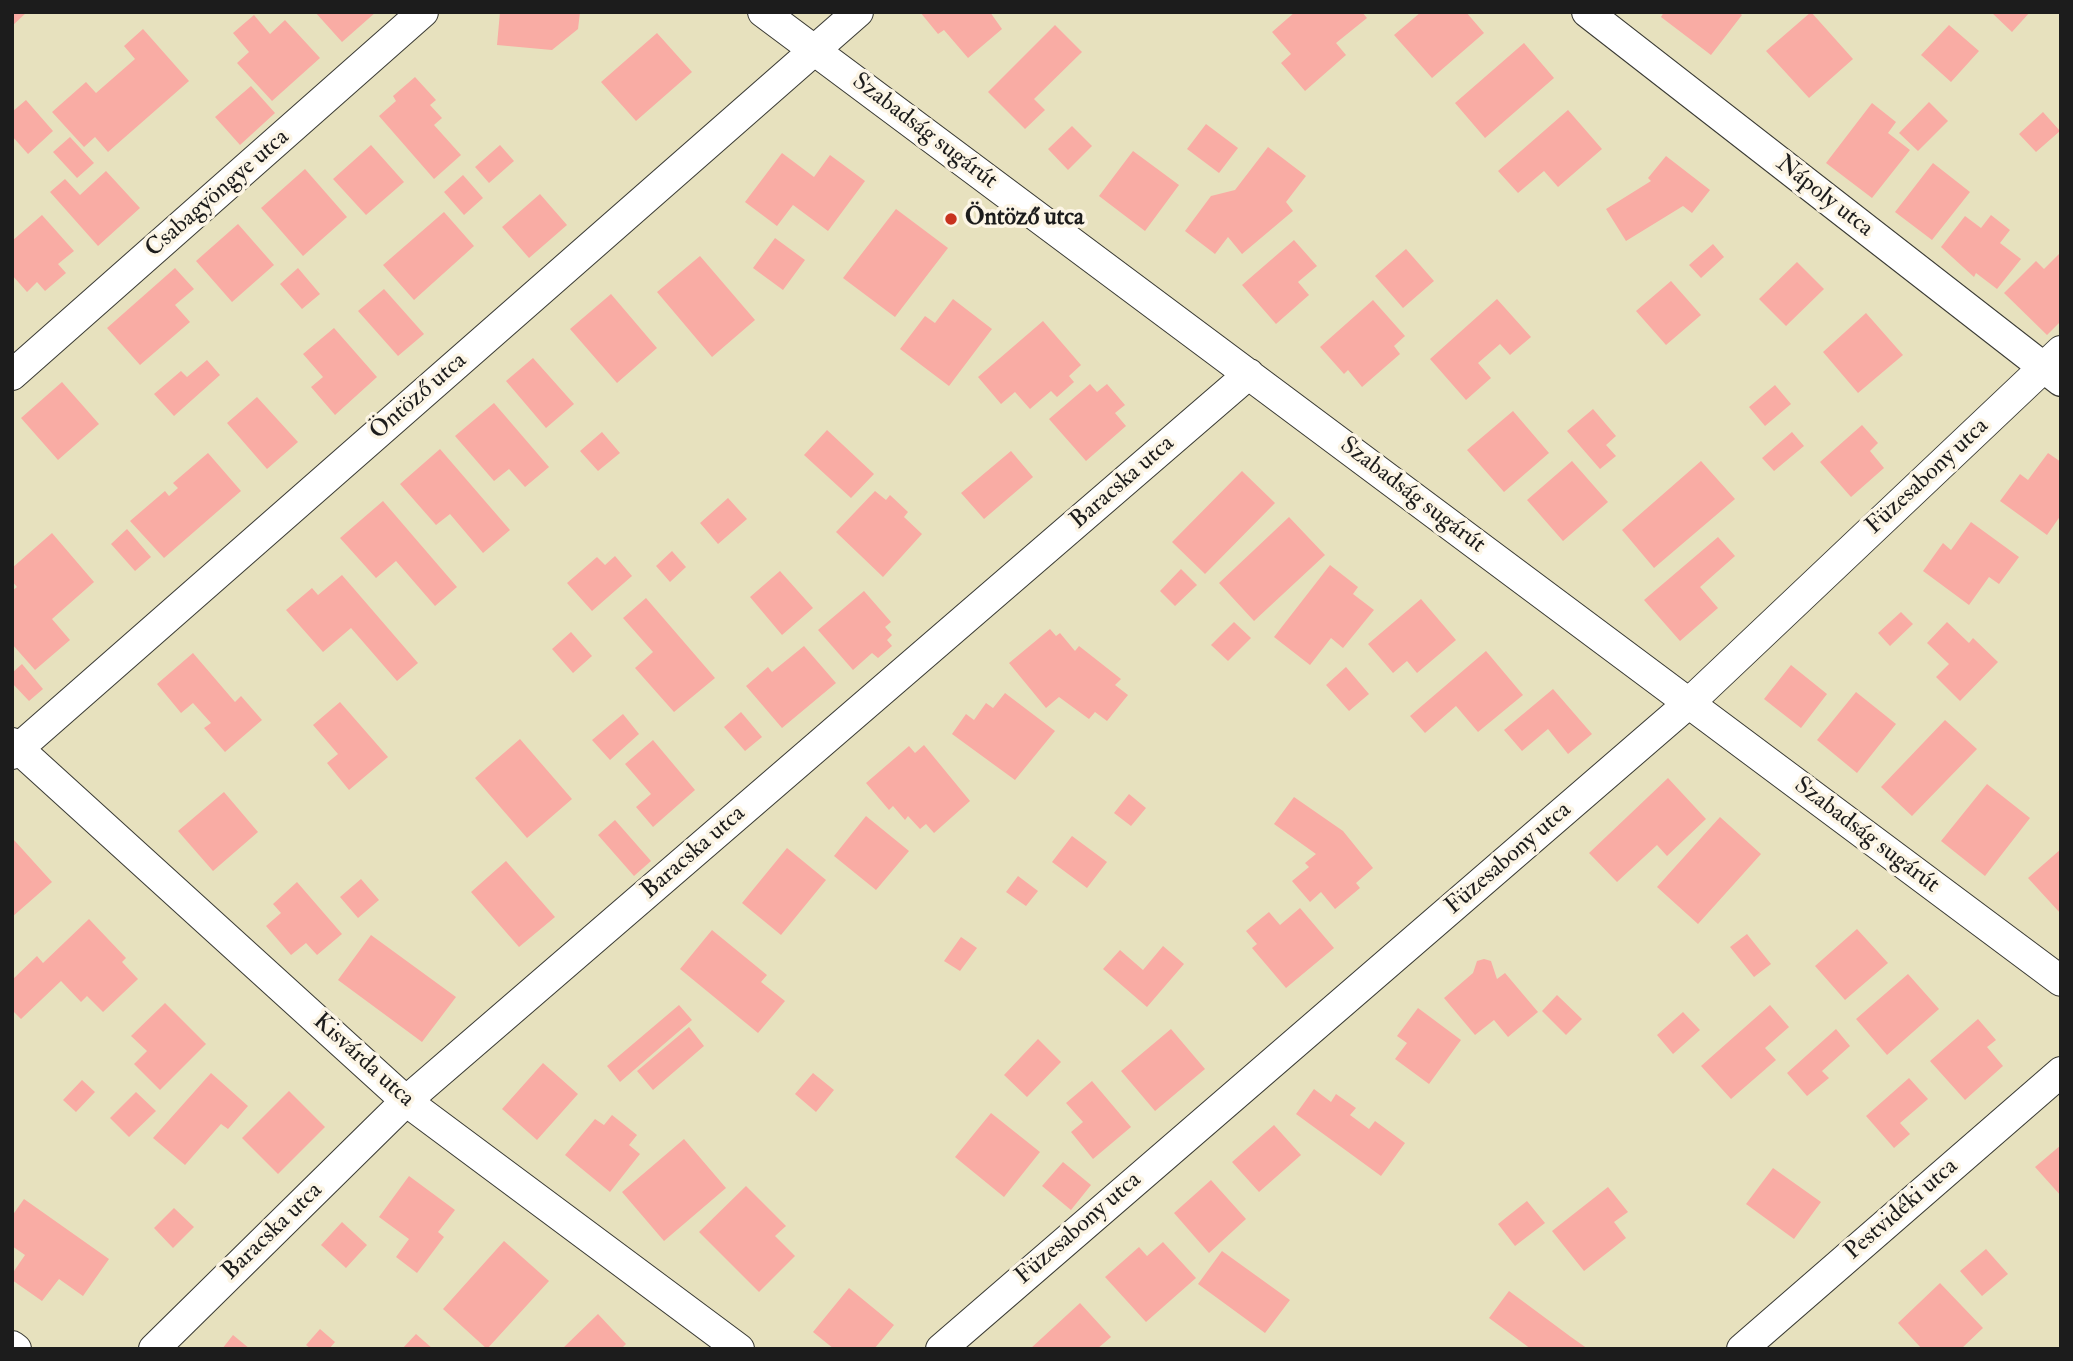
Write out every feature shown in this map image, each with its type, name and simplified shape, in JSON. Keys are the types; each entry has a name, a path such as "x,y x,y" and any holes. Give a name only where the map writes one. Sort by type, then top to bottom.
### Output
{"street":[{"name":"Csabagyöngye utca","path":"12,375 423,12"},
{"name":"Szabadság sugárút","path":"764,12 2061,981"},
{"name":"Öntöző utca","path":"14,749 859,12"},
{"name":"Nápoly utca","path":"1587,12 2055,367"},
{"name":"Füzesabony utca","path":"941,1349 1689,703 2055,367"},
{"name":"Baracska utca","path":"154,1349 406,1101 1249,374"},
{"name":"Kisvárda utca","path":"14,749 406,1101 739,1349"},
{"name":"Pestvidéki utca","path":"1742,1349 2061,1072"}],"building":[{"path":"12,12 27,12 12,26"},
{"path":"315,12 376,12 342,42"},
{"path":"500,12 580,12 578,29 552,50 497,45"},
{"path":"920,12 990,12 1002,29 968,58 944,30 938,34"},
{"path":"1295,12 1362,12 1367,18 1336,43 1346,55 1305,91 1281,63 1291,54 1272,32"},
{"path":"1421,12 1466,12 1484,33 1432,78 1394,35"},
{"path":"1664,12 1738,12 1742,15 1711,55 1661,17"},
{"path":"1811,12 1853,59 1809,98 1766,51"},
{"path":"1991,12 2030,12 2012,32"},
{"path":"254,15 270,34 285,20 320,58 272,101 237,63 249,52 233,33"},
{"path":"1055,25 1082,52 1034,99 1045,110 1025,129 988,92"},
{"path":"1949,25 1979,51 1951,82 1921,55"},
{"path":"143,29 189,81 108,152 95,137 84,147 52,112 86,82 96,93 135,59 124,46"},
{"path":"657,33 692,72 636,121 601,82"},
{"path":"1524,43 1554,78 1485,138 1455,103"},
{"path":"415,77 436,100 430,105 442,118 434,125 461,155 434,179 379,116 396,101 393,96"},
{"path":"251,86 275,113 240,145 215,117"},
{"path":"26,100 53,131 28,154 12,136 12,112"},
{"path":"1929,102 1948,121 1918,151 1899,133"},
{"path":"1872,103 1896,122 1888,133 1910,150 1872,198 1826,163"},
{"path":"1568,110 1602,149 1558,187 1544,171 1518,193 1498,171"},
{"path":"2043,112 2060,131 2036,152 2019,134"},
{"path":"1206,124 1238,148 1219,173 1187,149"},
{"path":"1072,126 1092,146 1068,170 1048,149"},
{"path":"70,137 94,163 77,178 53,152"},
{"path":"371,145 404,182 366,215 333,179"},
{"path":"500,145 514,161 489,183 475,167"},
{"path":"1268,147 1306,176 1286,202 1293,211 1242,254 1228,237 1215,254 1185,231 1211,196 1235,190"},
{"path":"1133,151 1179,185 1145,231 1099,196"},
{"path":"782,153 814,177 830,155 865,181 828,231 793,205 777,226 745,202"},
{"path":"1666,156 1710,190 1692,213 1683,206 1626,241 1606,209 1651,181 1648,178"},
{"path":"1933,163 1970,192 1932,240 1895,212"},
{"path":"305,169 347,217 303,256 261,208"},
{"path":"106,171 140,208 98,246 50,192 65,179 80,195"},
{"path":"463,175 483,198 464,215 444,192"},
{"path":"540,194 567,225 529,258 502,227"},
{"path":"896,209 948,248 895,317 843,278"},
{"path":"444,212 474,246 414,300 383,265"},
{"path":"42,215 74,251 58,264 66,273 45,291 37,282 27,292 12,275 12,241"},
{"path":"1991,215 2010,230 2000,243 2021,259 1997,289 1976,273 1974,277 1941,247 1965,216 1981,228"},
{"path":"238,224 274,265 232,302 196,261"},
{"path":"775,238 805,260 783,290 753,268"},
{"path":"1294,240 1317,266 1298,282 1309,295 1276,324 1242,285"},
{"path":"1713,244 1724,257 1701,278 1689,265"},
{"path":"1406,249 1434,281 1403,308 1375,276"},
{"path":"2061,252 2061,321 2047,335 2004,293 2036,261 2044,269"},
{"path":"700,256 755,320 712,357 657,292"},
{"path":"1797,262 1824,289 1786,326 1759,299"},
{"path":"175,268 194,289 175,305 190,322 140,365 107,328"},
{"path":"298,268 320,294 302,309 280,284"},
{"path":"1671,281 1701,315 1666,345 1636,311"},
{"path":"384,289 424,334 398,356 358,311"},
{"path":"611,294 657,348 617,383 570,329"},
{"path":"953,299 992,329 949,386 900,349 925,316 935,323"},
{"path":"1497,299 1531,337 1510,355 1500,344 1478,363 1491,378 1466,400 1430,359"},
{"path":"1373,300 1405,336 1394,346 1400,354 1362,387 1348,370 1344,374 1320,347"},
{"path":"1866,313 1903,355 1858,393 1823,352"},
{"path":"1043,321 1081,365 1069,376 1074,382 1057,397 1051,391 1030,409 1015,392 1001,404 978,377"},
{"path":"334,328 377,377 335,415 311,387 323,377 303,354"},
{"path":"533,358 574,404 546,428 506,381"},
{"path":"207,360 220,375 174,416 154,394 181,371 187,377"},
{"path":"62,382 99,424 58,460 21,418"},
{"path":"1090,384 1097,392 1107,384 1125,405 1115,413 1126,426 1086,461 1049,419"},
{"path":"1775,385 1791,404 1765,426 1749,407"},
{"path":"257,397 298,442 267,469 227,423"},
{"path":"494,403 549,467 525,487 509,469 494,481 455,436"},
{"path":"1593,409 1616,436 1606,445 1616,456 1600,469 1567,431"},
{"path":"1513,411 1549,453 1504,492 1467,450"},
{"path":"1862,425 1878,443 1870,451 1884,468 1851,497 1820,462"},
{"path":"827,430 874,474 851,498 804,455"},
{"path":"602,432 620,453 598,471 580,451"},
{"path":"1792,432 1804,446 1774,471 1762,458"},
{"path":"440,449 510,530 483,553 450,514 436,525 400,484"},
{"path":"1011,451 1033,477 984,519 961,493"},
{"path":"208,453 241,491 164,558 130,521 165,491 169,496 178,488 173,483"},
{"path":"2048,453 2061,462 2061,515 2047,535 2000,501 2020,474 2028,480"},
{"path":"1572,461 1608,502 1563,541 1527,500"},
{"path":"1701,461 1735,499 1654,568 1622,530"},
{"path":"1242,471 1275,503 1205,574 1172,542"},
{"path":"875,491 886,500 890,495 908,512 904,517 922,534 883,577 836,532"},
{"path":"728,498 747,519 718,544 700,523"},
{"path":"383,501 457,587 435,606 396,561 376,578 340,538"},
{"path":"1289,517 1325,555 1254,621 1219,583"},
{"path":"1971,522 2019,557 1999,584 1989,577 1969,605 1923,571 1943,543 1951,550"},
{"path":"127,529 151,557 135,571 111,544"},
{"path":"52,533 94,582 52,619 70,640 35,670 12,644 12,591 17,587 12,581 12,568"},
{"path":"1718,537 1735,556 1700,587 1718,608 1680,641 1644,600"},
{"path":"672,551 686,567 670,582 656,566"},
{"path":"615,556 632,576 592,611 567,583 597,557 605,565"},
{"path":"1330,565 1358,587 1353,594 1374,610 1343,648 1331,638 1310,665 1274,637"},
{"path":"1181,569 1197,585 1175,606 1160,591"},
{"path":"780,571 813,608 782,635 750,597"},
{"path":"342,575 418,663 397,681 351,628 323,652 286,610 312,588 318,595"},
{"path":"864,591 891,622 885,627 892,635 887,640 892,646 878,658 872,653 853,670 818,630"},
{"path":"646,598 715,678 674,712 635,668 653,652 623,618"},
{"path":"1421,599 1456,640 1417,673 1407,661 1393,673 1368,644"},
{"path":"1901,612 1913,624 1890,646 1878,633"},
{"path":"1234,622 1251,638 1228,661 1211,645"},
{"path":"1947,622 1969,643 1973,638 1998,662 1960,701 1936,677 1949,664 1927,643"},
{"path":"1050,629 1056,636 1060,633 1075,651 1079,646 1121,679 1115,685 1128,695 1107,721 1095,712 1089,719 1059,697 1046,708 1009,663"},
{"path":"571,632 592,656 573,673 552,649"},
{"path":"804,646 836,683 782,728 746,686 768,667 772,672"},
{"path":"1486,651 1523,695 1478,732 1456,706 1425,733 1410,716"},
{"path":"193,653 235,702 241,696 262,720 225,752 204,728 211,723 193,703 181,713 157,684"},
{"path":"22,664 43,689 29,701 12,683 12,673"},
{"path":"1791,665 1827,694 1801,728 1764,699"},
{"path":"1346,667 1369,694 1349,711 1326,685"},
{"path":"1553,689 1592,734 1568,754 1548,729 1522,751 1504,730"},
{"path":"1856,692 1896,724 1857,773 1817,740"},
{"path":"1005,693 1055,731 1015,780 952,734 966,714 974,720 986,703 993,708"},
{"path":"340,702 388,757 349,790 327,763 338,754 313,725"},
{"path":"741,712 762,737 745,751 724,727"},
{"path":"623,714 639,734 610,760 592,740"},
{"path":"1945,720 1977,749 1912,816 1881,787"},
{"path":"520,739 572,799 527,838 475,778"},
{"path":"653,740 695,790 653,827 636,807 651,794 625,764"},
{"path":"924,745 970,801 934,833 926,824 920,829 908,816 905,820 893,806 889,810 866,783 909,746 915,753"},
{"path":"1668,778 1706,819 1667,856 1657,845 1617,882 1589,853"},
{"path":"1987,784 2030,818 1985,876 1941,841"},
{"path":"224,792 258,832 213,871 178,831"},
{"path":"1129,794 1146,808 1131,826 1114,813"},
{"path":"1294,797 1343,831 1373,868 1356,883 1360,888 1335,909 1321,892 1310,902 1292,881 1309,867 1305,863 1316,854 1274,824"},
{"path":"866,816 909,851 876,890 834,856"},
{"path":"1720,817 1761,854 1698,924 1657,887"},
{"path":"615,820 651,861 634,876 598,835"},
{"path":"1072,836 1107,862 1087,888 1052,862"},
{"path":"14,840 52,882 12,917 12,842"},
{"path":"787,848 826,880 781,935 742,903"},
{"path":"2061,849 2061,914 2028,878"},
{"path":"506,861 555,917 519,947 471,892"},
{"path":"1018,876 1038,891 1026,906 1006,892"},
{"path":"361,879 379,900 358,918 340,897"},
{"path":"297,882 342,934 317,955 306,943 291,955 266,926 281,913 273,904"},
{"path":"1300,908 1334,948 1286,988 1252,948 1257,944 1246,931 1269,912 1280,925"},
{"path":"89,919 126,958 122,962 138,979 103,1012 87,996 81,1002 61,981 21,1019 12,1010 12,980 37,956 43,963"},
{"path":"1857,929 1888,963 1845,1000 1815,966"},
{"path":"712,930 767,975 761,982 785,1001 758,1033 680,969"},
{"path":"1747,934 1771,964 1754,977 1730,947"},
{"path":"371,935 456,997 422,1042 338,980"},
{"path":"961,937 977,948 960,971 944,961"},
{"path":"1163,946 1184,964 1147,1007 1103,969 1120,950 1143,970"},
{"path":"1477,961 1491,961 1497,979 1505,973 1538,1012 1508,1037 1494,1020 1475,1035 1444,998 1473,973"},
{"path":"1908,974 1939,1009 1887,1055 1856,1019"},
{"path":"1557,995 1582,1019 1566,1035 1542,1011"},
{"path":"165,1003 206,1044 160,1090 134,1064 147,1051 131,1036"},
{"path":"679,1005 692,1020 620,1082 607,1066"},
{"path":"1770,1005 1789,1027 1765,1048 1776,1060 1731,1099 1701,1066"},
{"path":"1418,1008 1461,1040 1429,1084 1395,1059 1407,1043 1397,1036"},
{"path":"1683,1012 1700,1030 1673,1054 1657,1035"},
{"path":"1978,1019 1996,1040 1987,1047 2003,1066 1965,1100 1930,1061"},
{"path":"689,1027 704,1046 653,1090 637,1071"},
{"path":"1171,1029 1205,1069 1155,1111 1121,1071"},
{"path":"1836,1029 1850,1046 1822,1071 1829,1078 1807,1096 1787,1073"},
{"path":"1038,1039 1061,1062 1027,1097 1004,1075"},
{"path":"543,1063 578,1094 537,1140 502,1109"},
{"path":"211,1073 248,1106 228,1129 221,1124 185,1165 153,1138"},
{"path":"813,1073 834,1090 816,1112 795,1094"},
{"path":"1909,1078 1928,1099 1900,1123 1910,1134 1894,1148 1866,1116"},
{"path":"82,1080 95,1092 76,1112 63,1100"},
{"path":"1092,1081 1131,1127 1093,1159 1071,1132 1083,1122 1066,1103"},
{"path":"1314,1089 1331,1102 1336,1094 1356,1108 1350,1115 1369,1129 1375,1121 1405,1143 1381,1176 1296,1114"},
{"path":"289,1091 325,1127 278,1174 242,1138"},
{"path":"136,1092 156,1111 129,1137 110,1118"},
{"path":"991,1113 1040,1152 1004,1197 955,1157"},
{"path":"612,1115 637,1135 629,1145 640,1154 610,1192 565,1155 595,1119 604,1125"},
{"path":"1274,1125 1301,1155 1259,1192 1232,1162"},
{"path":"684,1139 726,1188 664,1241 622,1192"},
{"path":"2061,1145 2061,1196 2035,1167"},
{"path":"1063,1162 1091,1185 1071,1210 1042,1186"},
{"path":"1773,1168 1821,1202 1794,1239 1746,1204"},
{"path":"409,1176 455,1210 438,1232 444,1237 417,1273 396,1257 409,1239 379,1217"},
{"path":"1211,1180 1246,1219 1209,1253 1174,1213"},
{"path":"746,1186 786,1226 775,1236 795,1256 759,1292 699,1232"},
{"path":"1608,1187 1628,1212 1614,1222 1626,1238 1584,1271 1552,1231"},
{"path":"24,1199 109,1259 83,1296 59,1279 42,1301 12,1280 12,1274 25,1255 12,1246 12,1216"},
{"path":"1527,1201 1545,1223 1515,1246 1498,1224"},
{"path":"174,1208 194,1227 173,1248 154,1228"},
{"path":"342,1222 367,1245 346,1268 321,1245"},
{"path":"504,1241 549,1281 487,1349 443,1309"},
{"path":"1163,1242 1196,1278 1146,1322 1105,1277 1139,1247 1147,1256"},
{"path":"1986,1249 2008,1274 1982,1296 1960,1271"},
{"path":"1222,1251 1290,1300 1265,1333 1198,1284"},
{"path":"1940,1283 1983,1328 1961,1349 1922,1349 1898,1323"},
{"path":"849,1288 894,1325 874,1349 834,1349 813,1332"},
{"path":"1509,1291 1588,1349 1531,1349 1489,1318"},
{"path":"1080,1303 1111,1337 1097,1349 1030,1349"},
{"path":"598,1314 626,1344 621,1349 562,1349"},
{"path":"320,1329 335,1342 329,1349 311,1349 306,1345"},
{"path":"416,1334 433,1349 402,1349"},
{"path":"233,1335 250,1349 222,1349"}],"place":[{"name":"Öntöző utca","path":"951,219"}]}
